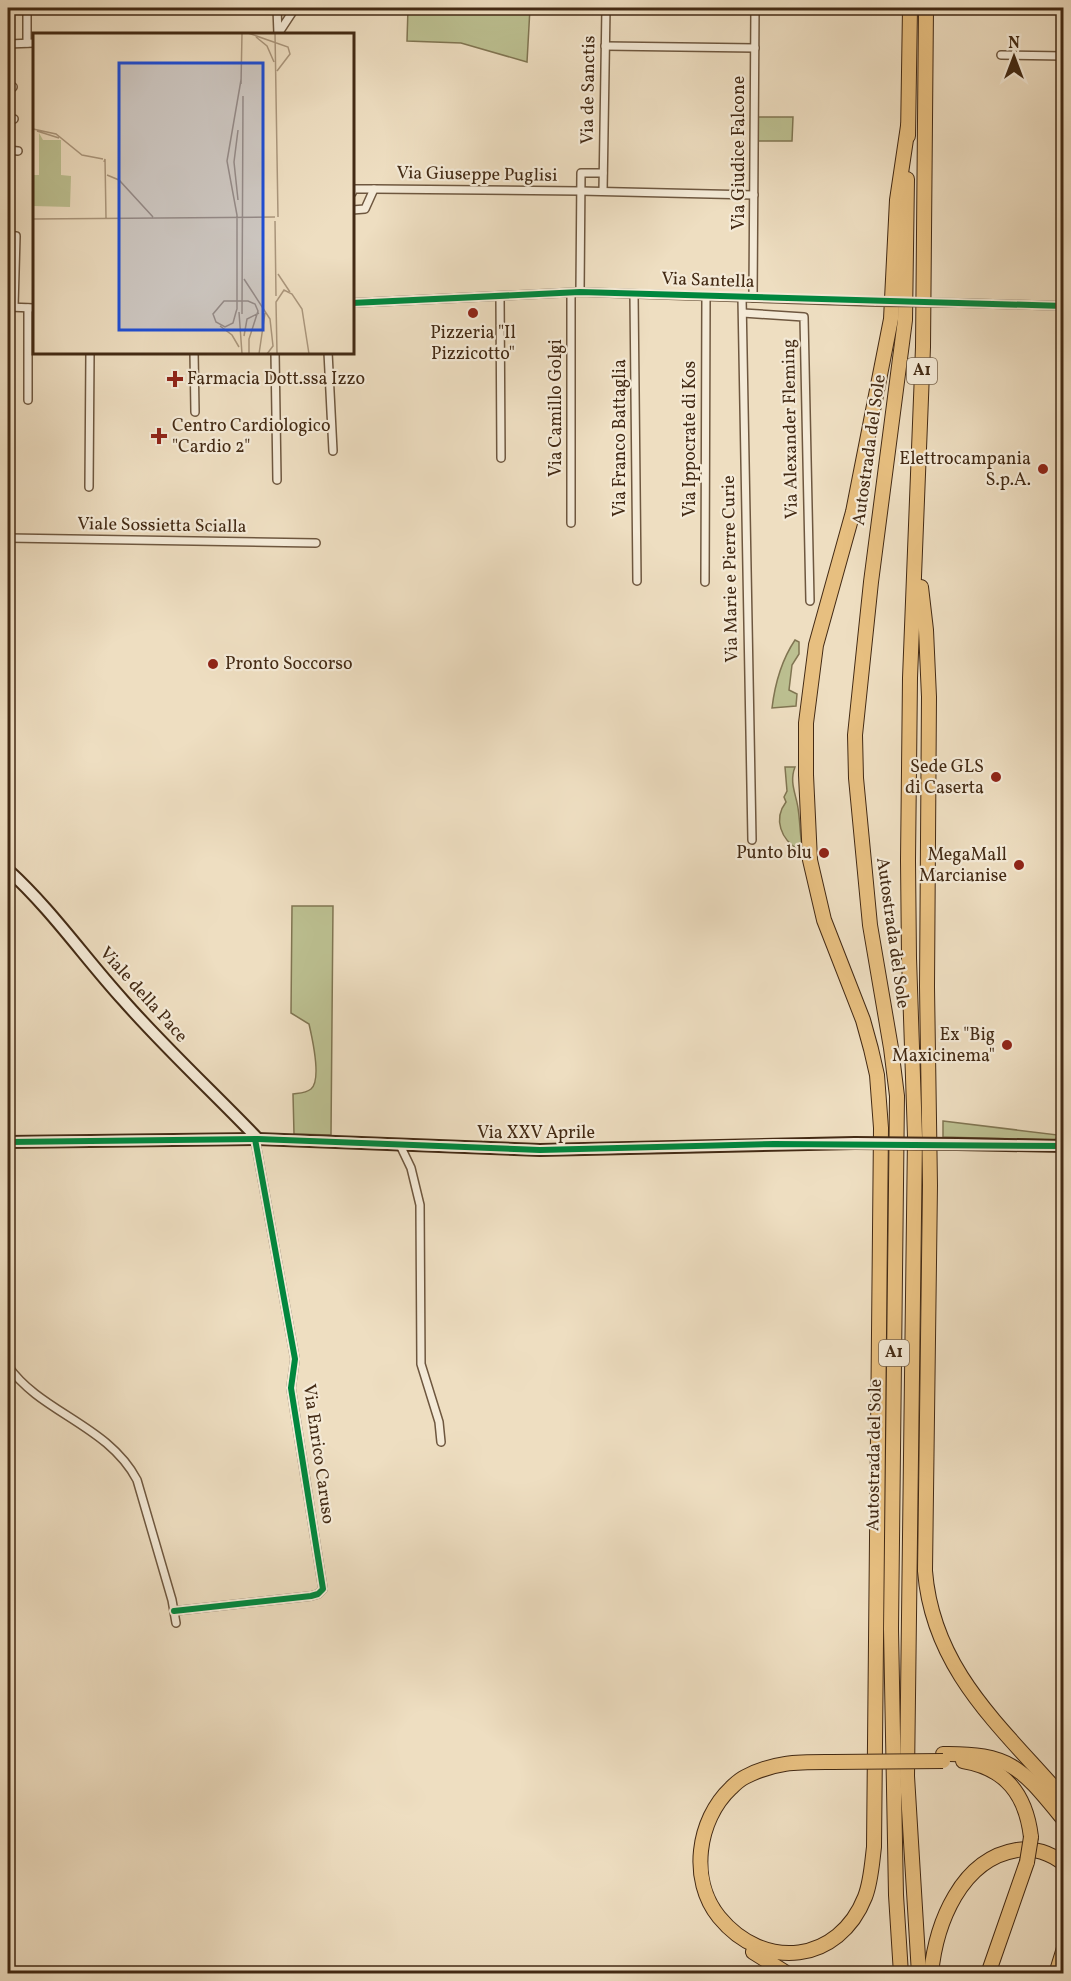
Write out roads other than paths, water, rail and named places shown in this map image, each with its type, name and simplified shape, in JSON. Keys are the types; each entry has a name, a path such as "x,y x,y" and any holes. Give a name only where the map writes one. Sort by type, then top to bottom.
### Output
{"highway":[{"name":"Autostrada del Sole","path":"901,1974 896,1895 891,1629 897,1096 870,925 856,778 855,735 871,582 905,320 910,8"},
{"name":"Autostrada del Sole","path":"918,1974 906,1776 915,1149 908,861 910,678 923,347 926,8"},
{"path":"833,1759 778,1764 742,1778 724,1795 712,1813 703,1836 702,1877 708,1899 719,1917 734,1931 752,1944 769,1952 791,1954 811,1950 830,1942 845,1929 866,1896 874,1847 882,1128 878,1084 871,1049 824,920 811,868 806,723 816,645 853,512 891,319 897,200 908,126"},
{"path":"916,556 926,630 928,696 927,987 930,1185 925,1572 927,1595 940,1640 960,1676 1064,1799"},
{"path":"788,1974 733,1939 711,1918 698,1889 694,1872 696,1836 709,1803 743,1769 774,1757 833,1759 988,1756 1014,1767 1024,1775 1064,1820"},
{"path":"943,1757 991,1768 1014,1788 1023,1802 1029,1821 1031,1837 1027,1862 988,1974"},
{"path":"931,1974 935,1944 941,1925 965,1882 979,1866 1006,1851 1022,1849 1040,1851 1057,1858 1064,1864"},
{"path":"1056,1974 1064,1948"}],"street":[{"path":"8,44 31,43 27,8"},
{"path":"277,8 278,33"},
{"path":"279,33 295,8"},
{"name":"Via de Sanctis","path":"603,192 606,8"},
{"name":"Via Giudice Falcone","path":"753,298 755,8"},
{"path":"605,46 755,48"},
{"path":"1001,55 1064,56"},
{"path":"8,150 18,151"},
{"path":"580,292 581,173 603,174"},
{"name":"Via Giuseppe Puglisi","path":"354,189 754,195"},
{"path":"354,210 365,209 374,189"},
{"path":"8,235 16,236 11,307 31,308 28,400"},
{"name":"Via Santella","path":"354,303 580,292 1064,306"},
{"name":"Via Camillo Golgi","path":"571,293 571,523"},
{"name":"Via Franco Battaglia","path":"634,294 637,581"},
{"path":"500,296 501,458"},
{"name":"Via Ippocrate di Kos","path":"705,582 706,296"},
{"name":"Via Marie e Pierre Curie","path":"742,297 752,840"},
{"name":"Via Alexander Fleming","path":"743,313 804,317 810,601"},
{"path":"89,487 90,354"},
{"path":"194,354 195,412"},
{"path":"274,354 277,480"},
{"path":"328,354 333,451"},
{"name":"Viale Sossietta Scialla","path":"8,538 316,543"},
{"name":"Viale della Pace","path":"8,870 46,907 160,1042 256,1139"},
{"name":"Via XXV Aprile","path":"8,1142 256,1139 540,1150 855,1143 1064,1146"},
{"name":"Via Enrico Caruso","path":"174,1611 311,1596 323,1589 291,1388 295,1359 256,1139"},
{"path":"400,1145 411,1168 420,1205 421,1364 439,1422 441,1442"},
{"path":"8,1366 28,1388 109,1444 130,1468 137,1480 176,1623"}],"place":[{"name":"Pizzeria \"Il Pizzicotto\"","path":"473,313"},
{"name":"Farmacia Dott.ssa Izzo","path":"175,379"},
{"name":"Centro Cardiologico \"Cardio 2\"","path":"159,436"},
{"name":"Elettrocampania S.p.A.","path":"1043,469"},
{"name":"Pronto Soccorso","path":"213,664"},
{"name":"Sede GLS di Caserta","path":"996,777"},
{"name":"Punto blu","path":"824,853"},
{"name":"MegaMall Marcianise","path":"1019,865"},
{"name":"Ex \"Big Maxicinema\"","path":"1007,1045"}]}
